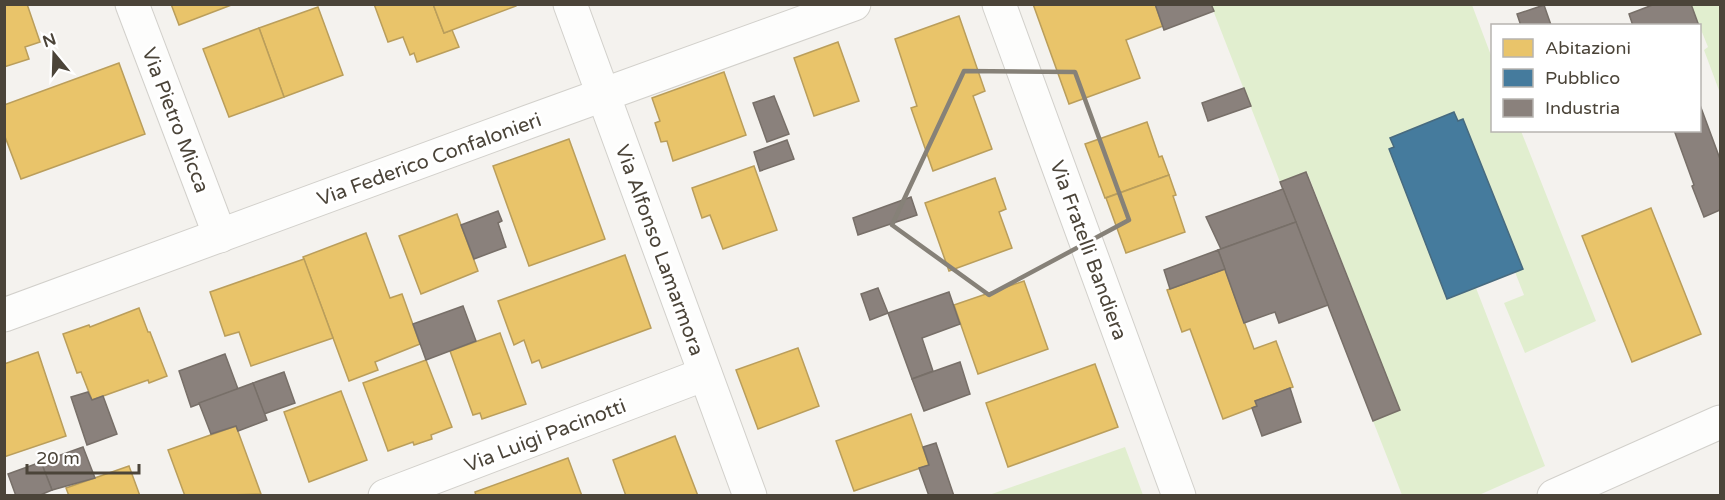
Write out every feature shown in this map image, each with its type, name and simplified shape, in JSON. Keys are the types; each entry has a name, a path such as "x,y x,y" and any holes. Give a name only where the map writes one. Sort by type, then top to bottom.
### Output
{"street":[{"name":"Via Pietro Micca","path":"132,4 220,236"},
{"name":"Via Alfonso Lamarmora","path":"570,4 750,495"},
{"name":"Via Federico Confalonieri","path":"4,315 854,4"},
{"name":"Via Fratelli Bandiera","path":"999,4 1179,495"},
{"name":"Via Luigi Pacinotti","path":"385,495 705,374"},
{"path":"1554,495 1720,422"}],"highlighted area":[{"path":"964,71 1075,72 1129,220 989,295 892,225"}],"green space":[{"path":"1211,5 1472,5 1491,55 1491,132 1521,132 1596,321 1525,353 1504,303 1524,295 1515,272 1523,269 1463,119 1458,121 1454,112 1391,138 1394,147 1389,149 1447,299 1476,288 1545,466 1479,495 1402,495 1373,421 1400,410 1307,172 1280,182"},
{"path":"1691,5 1720,5 1720,93 1704,50 1708,47 1701,24 1699,24"},
{"path":"1125,447 1143,495 989,495"}],"building: Abitazioni":[{"path":"4,4 27,4 40,42 25,47 29,59 4,67"},
{"path":"171,4 234,4 179,25"},
{"path":"374,4 433,4 444,33 452,30 459,47 417,62 414,53 410,55 403,37 388,42"},
{"path":"433,4 516,4 516,6 444,33"},
{"path":"1033,4 1155,4 1163,26 1126,40 1140,78 1069,104"},
{"path":"318,7 343,75 284,97 259,28"},
{"path":"959,16 985,91 973,96 992,149 933,171 911,108 917,106 895,39"},
{"path":"259,28 284,97 229,117 203,49"},
{"path":"838,42 859,101 814,116 794,58"},
{"path":"119,63 145,134 21,179 4,134 4,105"},
{"path":"724,72 746,135 673,161 667,141 661,142 655,123 660,121 652,98"},
{"path":"1147,122 1159,157 1162,156 1169,175 1105,198 1085,144"},
{"path":"569,139 605,239 529,266 493,166"},
{"path":"754,166 777,230 723,249 710,215 702,218 692,188"},
{"path":"1169,175 1176,195 1173,196 1185,232 1126,253 1106,198"},
{"path":"995,178 1006,209 999,212 1012,248 949,271 925,203"},
{"path":"1651,208 1701,334 1632,362 1582,236"},
{"path":"457,214 478,271 421,294 399,236"},
{"path":"366,233 390,298 402,294 420,344 375,362 378,370 349,381 303,257"},
{"path":"625,255 651,328 542,368 539,360 532,363 524,340 514,345 498,301"},
{"path":"304,259 333,338 251,366 239,332 225,336 210,292"},
{"path":"1225,269 1254,349 1276,341 1293,387 1255,401 1257,406 1223,419 1190,329 1182,332 1167,290"},
{"path":"1024,281 1048,349 978,374 954,305"},
{"path":"139,308 167,376 149,383 148,380 92,400 81,372 77,373 63,334 89,325 90,327"},
{"path":"500,333 526,404 482,419 480,413 473,415 450,351"},
{"path":"798,348 819,406 758,429 736,370"},
{"path":"38,352 66,436 4,457 4,364"},
{"path":"426,360 452,427 431,435 432,439 414,445 413,442 388,451 363,383"},
{"path":"1095,364 1118,427 1008,467 986,403"},
{"path":"341,391 367,460 309,482 284,412"},
{"path":"911,414 929,465 854,491 836,441"},
{"path":"236,426 261,494 185,496 168,450"},
{"path":"675,436 698,496 626,496 613,460"},
{"path":"568,458 582,496 476,496 475,492"},
{"path":"129,466 140,496 69,496 66,488"}],"building: Pubblico":[{"path":"1454,112 1458,121 1463,119 1523,269 1447,299 1389,149 1394,147 1390,138"}],"building: Industria":[{"path":"1155,4 1211,4 1214,11 1164,30"},
{"path":"1655,4 1691,4 1698,24 1632,24 1629,14"},
{"path":"1544,5 1551,24 1520,24 1517,14"},
{"path":"1244,88 1251,106 1208,121 1202,103"},
{"path":"774,96 789,134 767,142 753,103"},
{"path":"1701,108 1720,159 1720,210 1704,217 1692,186 1694,185 1675,132 1701,132"},
{"path":"787,140 794,159 760,171 754,152"},
{"path":"1306,172 1400,410 1373,421 1280,182"},
{"path":"1283,189 1296,222 1221,249 1206,217"},
{"path":"911,197 917,215 858,235 853,218"},
{"path":"498,211 502,221 498,223 506,247 474,259 461,225"},
{"path":"1296,222 1328,305 1279,323 1275,312 1244,323 1218,250"},
{"path":"1218,250 1225,269 1170,289 1164,270"},
{"path":"878,288 888,313 870,320 861,294"},
{"path":"949,292 960,324 922,338 933,371 912,379 888,313"},
{"path":"463,306 476,341 426,360 413,324"},
{"path":"225,354 238,389 191,407 179,371"},
{"path":"960,362 970,394 924,411 912,379"},
{"path":"284,372 295,403 264,414 253,383"},
{"path":"253,383 267,420 238,431 236,426 211,434 199,403"},
{"path":"1290,388 1301,422 1262,436 1252,408 1257,406 1255,401"},
{"path":"88,392 92,400 103,396 117,434 87,445 71,397"},
{"path":"936,443 954,496 929,496 919,468 929,465 923,447"},
{"path":"83,447 95,478 52,490 41,462"},
{"path":"41,462 52,490 38,496 16,496 8,474"}]}
